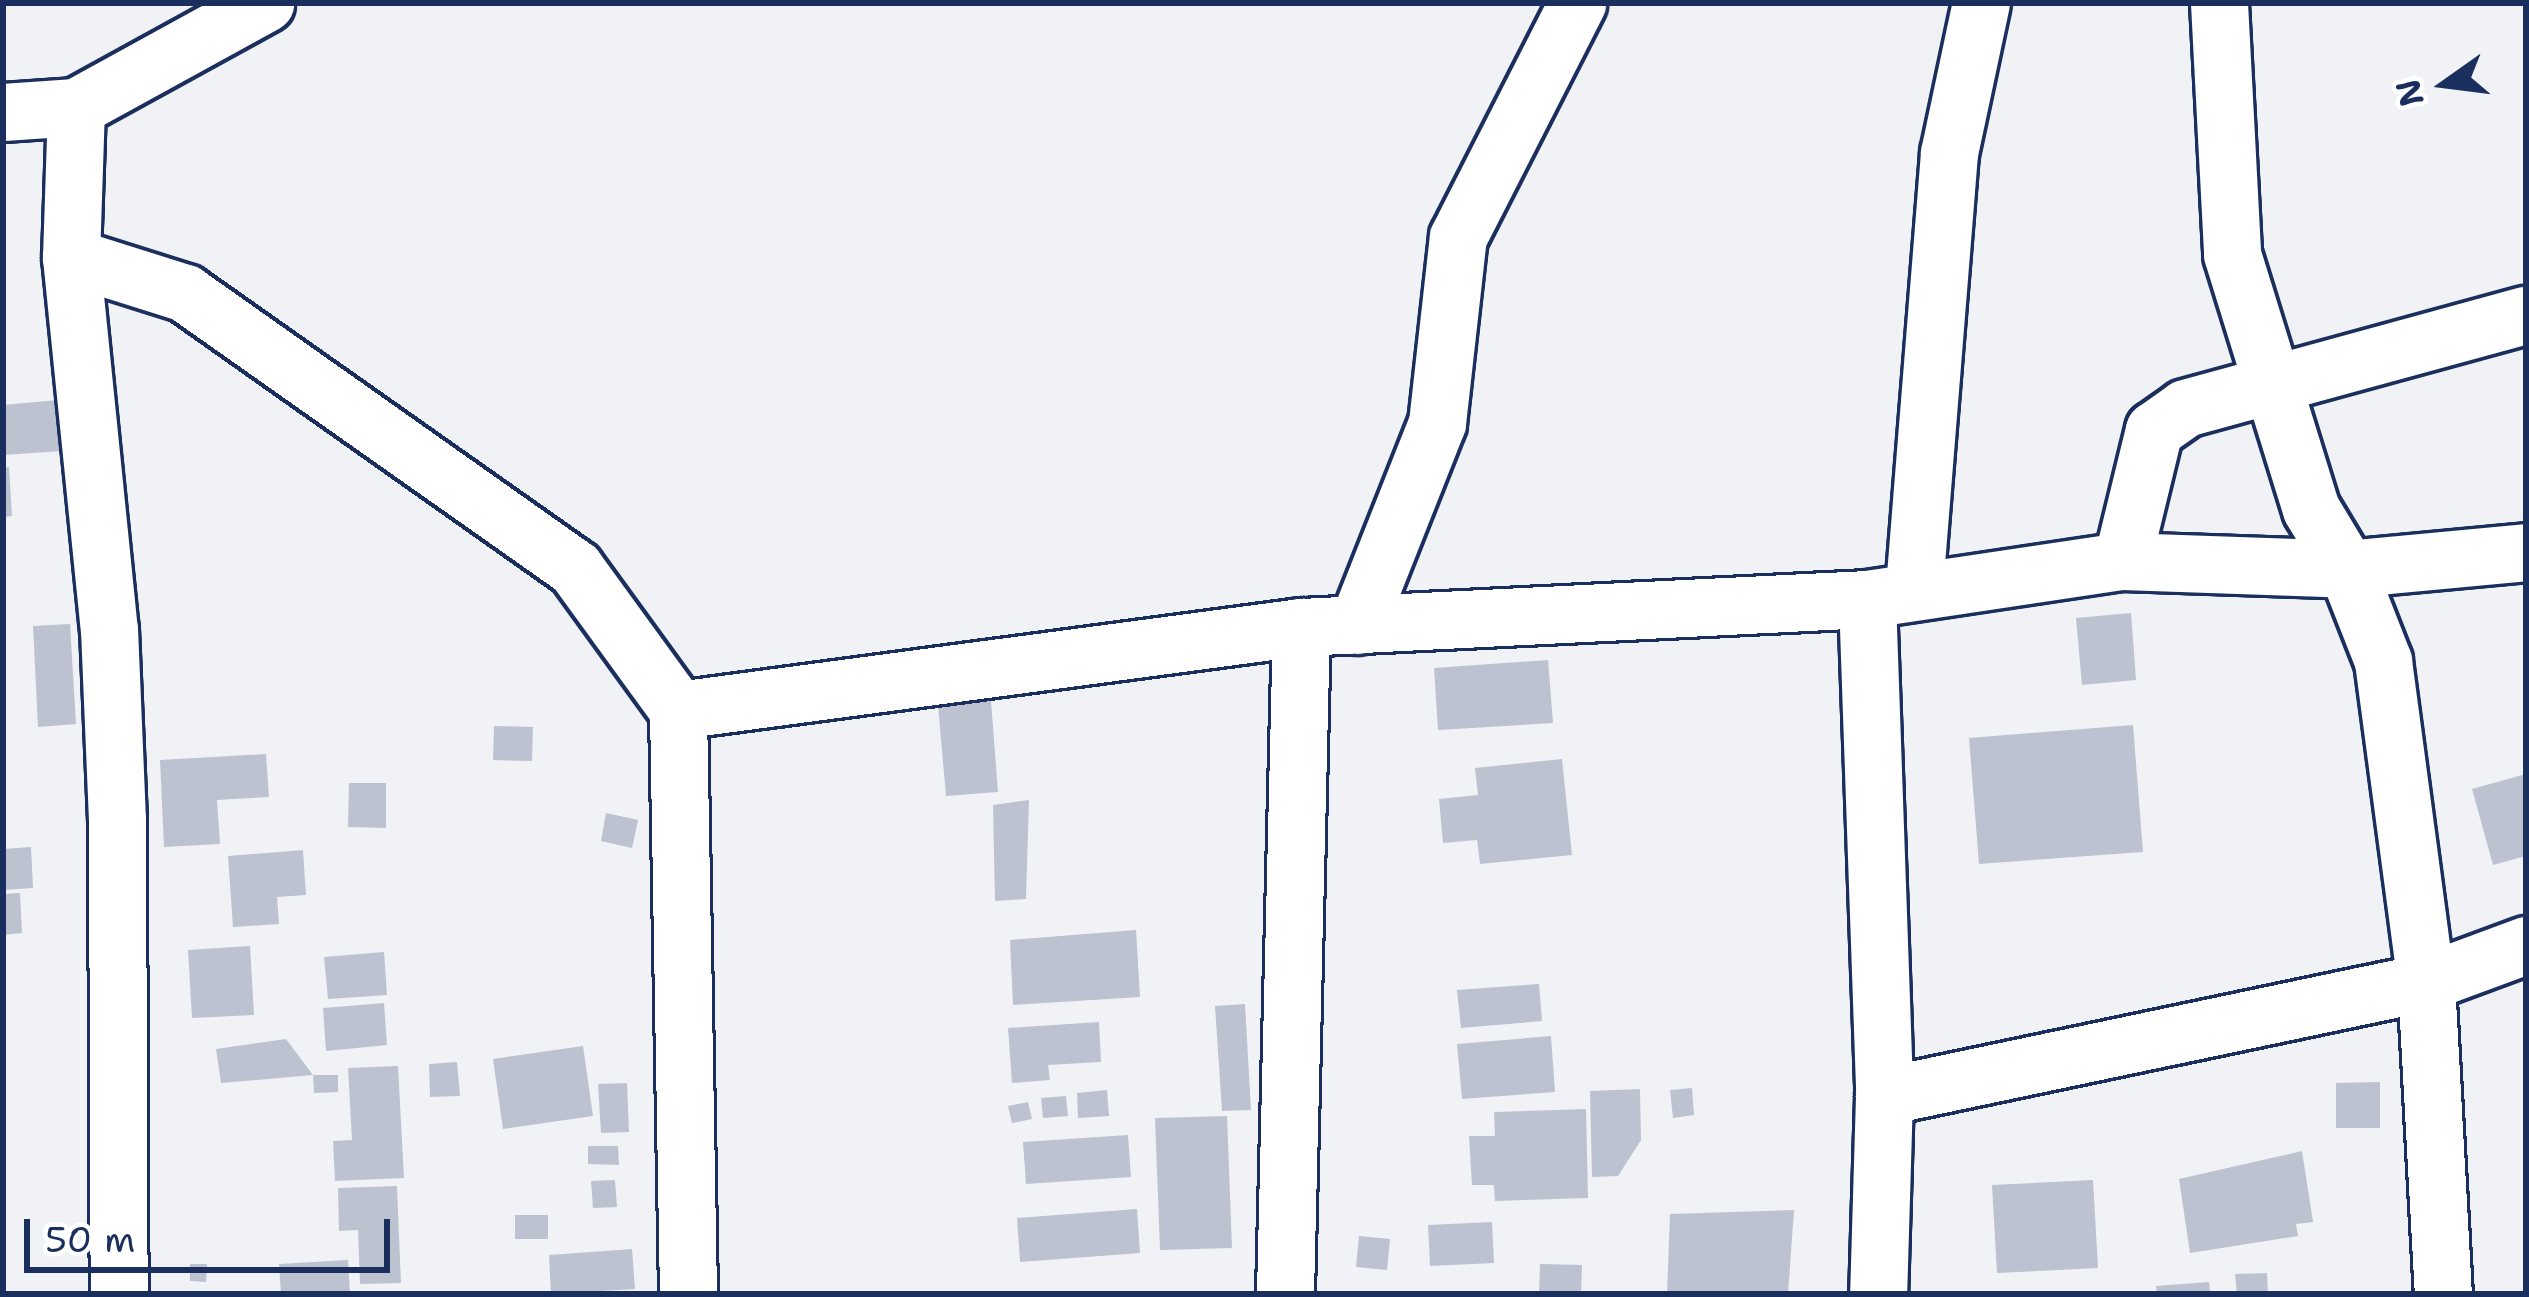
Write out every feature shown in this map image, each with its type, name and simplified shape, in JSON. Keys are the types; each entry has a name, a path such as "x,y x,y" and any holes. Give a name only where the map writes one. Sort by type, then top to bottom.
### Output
{"street":[{"path":"3,112 76,107 266,3"},
{"path":"1357,625 1437,423 1459,237 1577,3"},
{"path":"1878,1294 1890,594 1949,152 1981,3"},
{"path":"2219,3 2232,254 2311,509 2347,569 2383,661 2426,982 2443,1294"},
{"path":"76,107 71,257 110,629 119,1294"},
{"path":"71,257 185,292 575,568 678,710 688,1294"},
{"path":"2122,561 2154,430 2185,408 2270,381 2526,315"},
{"path":"678,710 1300,627 1890,594 2122,561 2347,569 2526,552"},
{"path":"1285,1294 1300,627"},
{"path":"1884,1096 2426,982 2526,945"}],"building":[{"path":"58,400 62,451 3,455 3,405"},
{"path":"9,467 12,516 3,517 3,468"},
{"path":"2131,613 2136,680 2082,685 2076,618"},
{"path":"70,624 76,724 38,727 33,626"},
{"path":"1548,660 1553,723 1438,730 1434,668"},
{"path":"991,701 998,792 946,796 938,705"},
{"path":"2133,725 2143,852 1979,864 1969,738"},
{"path":"494,726 533,727 532,761 493,760"},
{"path":"266,754 269,797 217,800 220,844 164,847 160,760"},
{"path":"1562,759 1572,855 1480,864 1477,840 1443,843 1439,799 1478,795 1475,768"},
{"path":"2526,774 2526,856 2493,865 2472,789"},
{"path":"349,783 386,783 386,828 348,827"},
{"path":"1029,800 1026,899 995,901 993,805"},
{"path":"606,813 638,820 632,848 601,841"},
{"path":"31,847 33,888 3,890 3,849"},
{"path":"303,850 306,895 277,897 279,924 233,927 228,856"},
{"path":"20,893 22,933 3,935 3,894"},
{"path":"1136,930 1140,997 1013,1005 1010,940"},
{"path":"250,946 254,1015 192,1018 188,950"},
{"path":"384,952 387,995 328,999 324,957"},
{"path":"1539,984 1542,1021 1461,1028 1457,990"},
{"path":"384,1003 387,1045 326,1051 323,1008"},
{"path":"1245,1004 1251,1110 1222,1111 1215,1006"},
{"path":"1099,1022 1101,1062 1048,1065 1050,1080 1012,1083 1008,1028"},
{"path":"1551,1036 1555,1092 1462,1099 1457,1044"},
{"path":"286,1039 313,1075 221,1083 216,1049"},
{"path":"583,1046 593,1116 503,1129 493,1059"},
{"path":"457,1062 460,1096 430,1097 429,1064"},
{"path":"398,1066 404,1178 335,1181 333,1141 352,1140 348,1068"},
{"path":"313,1075 338,1075 338,1092 314,1093"},
{"path":"2380,1082 2380,1128 2336,1128 2336,1083"},
{"path":"627,1083 629,1132 601,1133 598,1084"},
{"path":"1692,1088 1694,1115 1673,1118 1670,1090"},
{"path":"1640,1089 1641,1140 1618,1176 1592,1177 1590,1091"},
{"path":"1107,1090 1109,1116 1078,1118 1077,1093"},
{"path":"1066,1096 1068,1116 1043,1118 1041,1098"},
{"path":"1028,1102 1032,1119 1012,1123 1008,1106"},
{"path":"1586,1109 1588,1198 1495,1201 1494,1185 1472,1185 1469,1136 1495,1136 1494,1112"},
{"path":"1227,1116 1232,1248 1160,1250 1155,1118"},
{"path":"1128,1135 1131,1177 1026,1184 1023,1142"},
{"path":"588,1146 618,1146 619,1165 588,1164"},
{"path":"2302,1151 2313,1222 2296,1224 2298,1236 2190,1253 2179,1179"},
{"path":"615,1180 617,1207 593,1208 591,1181"},
{"path":"2093,1180 2098,1268 1997,1273 1992,1185"},
{"path":"397,1186 401,1283 360,1284 358,1230 339,1231 338,1188"},
{"path":"1137,1209 1140,1253 1020,1262 1017,1218"},
{"path":"1794,1210 1788,1294 1667,1294 1670,1214"},
{"path":"515,1215 548,1215 548,1239 515,1239"},
{"path":"1492,1222 1494,1263 1430,1266 1428,1225"},
{"path":"1359,1236 1390,1239 1387,1270 1356,1267"},
{"path":"632,1249 635,1289 551,1294 549,1255"},
{"path":"348,1260 350,1294 281,1294 279,1264"},
{"path":"190,1264 207,1264 206,1282 190,1281"},
{"path":"1540,1264 1582,1265 1581,1294 1539,1294"},
{"path":"2267,1273 2268,1294 2237,1294 2235,1274"},
{"path":"2209,1282 2210,1294 2157,1294 2156,1286"}]}
